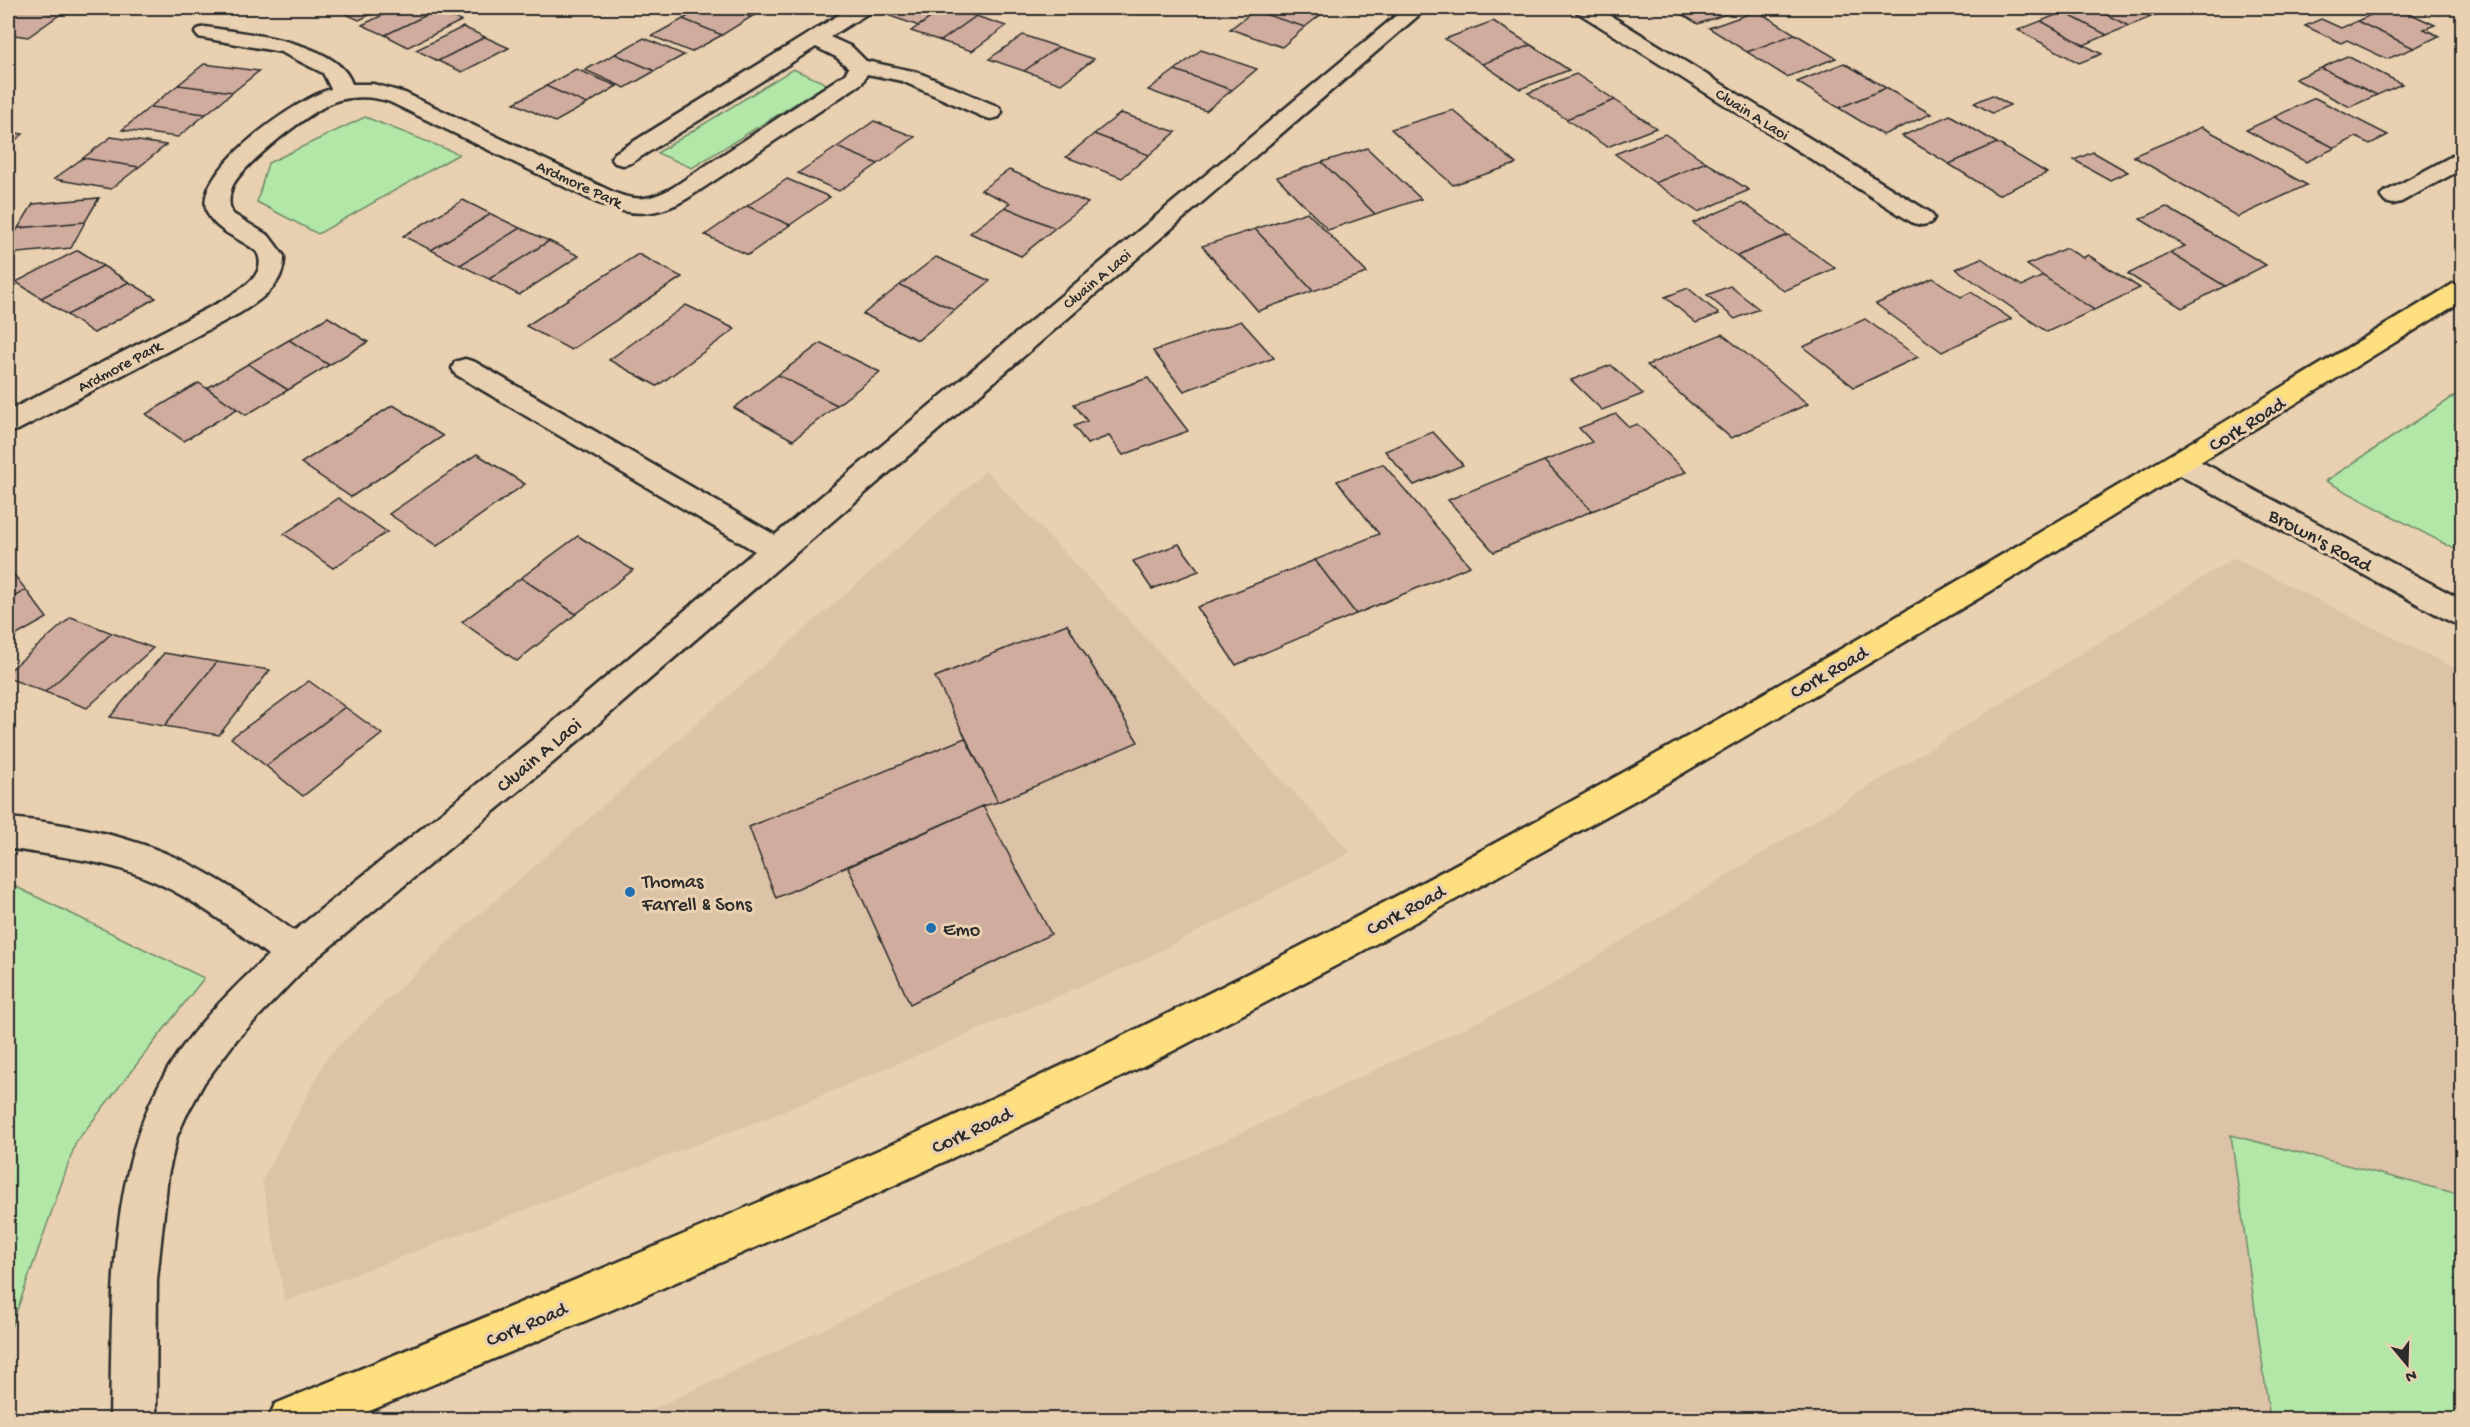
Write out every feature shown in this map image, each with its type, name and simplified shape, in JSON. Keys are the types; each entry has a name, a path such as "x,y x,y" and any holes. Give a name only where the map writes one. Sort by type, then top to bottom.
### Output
{"main road":[{"name":"Cork Road","path":"291,1419 652,1271 841,1189 1160,1038 1362,932 1662,768 2180,463 2463,290"}],"street":[{"path":"623,158 863,8"},
{"name":"Cluain A Laoi","path":"133,1419 135,1280 147,1175 157,1136 171,1103 190,1070 223,1026 295,953 544,750 1362,52 1417,8"},
{"name":"Cluain A Laoi","path":"1584,8 1922,218"},
{"path":"205,33 287,47 331,68 339,79 343,93"},
{"path":"815,38 844,52 860,67 877,67 897,72 991,112"},
{"name":"Ardmore Park","path":"8,423 231,306 262,284 270,273 272,254 265,245 224,219 218,203 221,186 237,167 300,112 325,98 343,93 371,91 402,99 612,200 642,208 665,201 700,180 838,90 854,78 860,67"},
{"path":"2393,197 2463,160"},
{"path":"465,368 777,550"},
{"name":"Brown's Road","path":"2180,463 2463,614"},
{"path":"8,833 127,856 167,871 243,916 295,953"}],"shaded area":[{"name":"Thomas Farrell & Sons","path":"986,471 1351,852 1141,961 787,1110 285,1301 262,1181 328,1056 459,932"},
{"path":"2234,558 2462,672 2462,1419 630,1420 1539,993"}],"green space":[{"path":"793,69 827,84 692,168 657,153"},
{"path":"365,117 459,154 318,234 257,202 268,163"},
{"path":"2462,391 2462,553 2326,481"},
{"path":"8,883 204,978 76,1142 8,1336"},
{"path":"2231,1135 2462,1195 2462,1419 2270,1419"}],"building":[{"path":"12,8 62,13 28,37 8,34 8,11"},
{"path":"21,8 71,8 62,13"},
{"path":"341,8 385,8 359,20 337,10"},
{"path":"397,8 437,10 385,35 362,25"},
{"path":"703,8 726,8 751,17 722,35 683,19"},
{"path":"726,8 769,8 751,17"},
{"path":"902,8 945,8 919,26 890,16"},
{"path":"945,8 976,16 941,41 911,31"},
{"path":"1258,8 1328,9 1305,27 1254,11"},
{"path":"1672,8 1743,8 1698,24"},
{"path":"2076,8 2093,8 2129,26 2107,35 2063,12"},
{"path":"2093,8 2132,8 2151,17 2129,26"},
{"path":"2132,8 2173,8 2151,17"},
{"path":"2400,9 2435,25 2424,29 2439,36 2414,48 2357,21 2382,10 2390,14"},
{"path":"437,10 461,21 408,47 385,35"},
{"path":"1254,11 1305,27 1282,47 1230,29"},
{"path":"1757,11 1795,34 1747,52 1709,28"},
{"path":"2063,12 2107,35 2084,45 2041,21"},
{"path":"976,16 1006,26 972,51 941,41"},
{"path":"683,19 722,35 691,52 652,36"},
{"path":"2321,19 2341,28 2357,21 2414,48 2387,59 2347,40 2341,43 2305,26"},
{"path":"1493,21 1531,45 1482,64 1445,39"},
{"path":"2041,21 2102,54 2079,63 2018,30"},
{"path":"463,27 485,37 438,61 416,50"},
{"path":"1795,34 1836,58 1787,77 1747,52"},
{"path":"1023,35 1058,47 1024,71 989,59"},
{"path":"485,37 509,48 462,72 438,61"},
{"path":"644,38 684,55 655,71 615,54"},
{"path":"1531,45 1569,70 1520,89 1482,64"},
{"path":"1058,47 1094,59 1061,84 1024,71"},
{"path":"1201,50 1257,69 1232,90 1175,70"},
{"path":"615,54 655,71 625,88 585,70"},
{"path":"2347,56 2402,84 2377,95 2321,68"},
{"path":"1844,63 1886,88 1839,108 1797,82"},
{"path":"204,64 259,71 233,92 178,85"},
{"path":"2321,68 2377,95 2350,107 2295,79"},
{"path":"576,69 617,86 587,104 546,86"},
{"path":"1175,70 1232,90 1206,111 1148,90"},
{"path":"1576,74 1615,100 1566,119 1528,93"},
{"path":"178,85 233,92 206,114 150,107"},
{"path":"546,86 587,104 555,122 514,103"},
{"path":"1886,88 1931,114 1883,135 1839,108"},
{"path":"1992,95 2010,105 1992,113 1974,103"},
{"path":"2315,98 2388,135 2370,144 2356,137 2335,148 2274,117"},
{"path":"1615,100 1656,128 1607,147 1566,119"},
{"path":"150,107 206,114 178,137 122,130"},
{"path":"1453,110 1516,164 1453,185 1391,129"},
{"path":"1121,113 1176,132 1149,155 1094,134"},
{"path":"1950,115 1997,143 1949,164 1902,136"},
{"path":"2274,117 2335,148 2306,162 2246,130"},
{"path":"874,121 915,137 878,164 837,147"},
{"path":"2202,127 2307,185 2238,217 2133,156"},
{"path":"8,132 23,134 8,146"},
{"path":"1094,134 1149,155 1122,178 1066,157"},
{"path":"1665,134 1706,162 1655,183 1615,154"},
{"path":"111,137 166,145 139,167 83,158"},
{"path":"1997,143 2047,173 1998,195 1949,164"},
{"path":"837,147 878,164 839,191 798,173"},
{"path":"1367,148 1421,199 1375,214 1322,162"},
{"path":"2093,152 2128,172 2110,180 2074,160"},
{"path":"83,158 139,167 111,189 54,179"},
{"path":"1322,162 1375,214 1328,230 1277,177"},
{"path":"1706,162 1749,190 1698,212 1655,183"},
{"path":"1009,170 1088,203 1055,228 1005,207 1010,203 981,190"},
{"path":"787,179 830,197 790,225 747,206"},
{"path":"99,198 85,222 18,228 33,204"},
{"path":"463,200 491,214 431,250 403,236"},
{"path":"1742,202 1788,235 1737,256 1693,223"},
{"path":"747,206 790,225 748,255 705,235"},
{"path":"1005,207 1055,228 1021,256 970,233"},
{"path":"2166,207 2266,265 2225,286 2170,253 2185,246 2140,219"},
{"path":"1307,212 1367,273 1313,291 1255,229"},
{"path":"491,214 520,228 460,265 431,250"},
{"path":"85,222 71,248 8,254 8,246 18,228"},
{"path":"520,228 549,241 489,279 460,265"},
{"path":"1255,229 1313,291 1258,311 1202,246"},
{"path":"1788,235 1835,268 1784,291 1737,256"},
{"path":"549,241 579,256 519,295 489,279"},
{"path":"2066,248 2083,258 2088,255 2140,288 2094,310 2027,265"},
{"path":"78,250 103,266 41,298 16,282"},
{"path":"2170,253 2225,286 2182,308 2128,274"},
{"path":"638,254 682,277 571,350 526,326"},
{"path":"936,257 990,281 955,310 900,285"},
{"path":"1981,258 2022,286 2043,276 2094,310 2047,332 1956,269"},
{"path":"103,266 129,282 67,315 41,298"},
{"path":"1933,278 1961,297 1971,292 2011,319 1942,352 1876,304"},
{"path":"129,282 156,298 94,333 67,315"},
{"path":"900,285 955,310 918,340 863,314"},
{"path":"1730,286 1759,309 1735,319 1707,295"},
{"path":"1688,288 1719,314 1696,323 1665,297"},
{"path":"686,305 735,329 657,386 609,360"},
{"path":"328,317 368,342 329,365 289,340"},
{"path":"1865,319 1918,357 1854,387 1803,347"},
{"path":"1241,321 1274,358 1184,391 1153,351"},
{"path":"1722,334 1808,404 1731,438 1647,365"},
{"path":"289,340 329,365 288,390 248,364"},
{"path":"821,343 880,372 837,405 778,375"},
{"path":"248,364 288,390 246,415 207,388"},
{"path":"1611,365 1643,394 1602,410 1571,380"},
{"path":"778,375 837,405 793,440 734,408"},
{"path":"1148,378 1188,431 1123,455 1109,436 1087,444 1074,426 1087,421 1074,404"},
{"path":"199,383 237,409 184,441 146,414"},
{"path":"393,405 443,436 351,497 301,463"},
{"path":"1616,414 1629,427 1637,424 1686,472 1592,511 1544,461 1592,442 1579,428"},
{"path":"1433,432 1463,465 1414,485 1385,451"},
{"path":"477,454 525,484 437,546 389,514"},
{"path":"1544,461 1592,511 1494,552 1448,500"},
{"path":"1383,464 1470,566 1356,614 1315,560 1379,534 1337,481"},
{"path":"338,498 387,532 333,568 284,534"},
{"path":"578,536 633,570 576,614 521,578"},
{"path":"1179,544 1199,571 1152,589 1133,561"},
{"path":"1315,560 1356,614 1236,665 1197,607"},
{"path":"8,567 26,590 8,600"},
{"path":"521,578 576,614 517,661 462,622"},
{"path":"26,590 47,618 8,640 8,600"},
{"path":"71,617 112,633 45,692 8,678 8,672"},
{"path":"1067,624 1138,742 998,802 935,677"},
{"path":"112,633 153,648 87,708 45,692"},
{"path":"164,653 217,662 164,726 110,717"},
{"path":"217,662 270,670 219,735 164,726"},
{"path":"309,681 345,707 266,766 231,738"},
{"path":"345,707 382,734 303,796 266,766"},
{"path":"965,738 998,802 983,806 776,898 749,827"},
{"path":"983,806 1051,934 910,1004 848,867"}],"place":[{"name":"Thomas Farrell & Sons","path":"630,892"},
{"name":"Emo","path":"931,928"}]}
